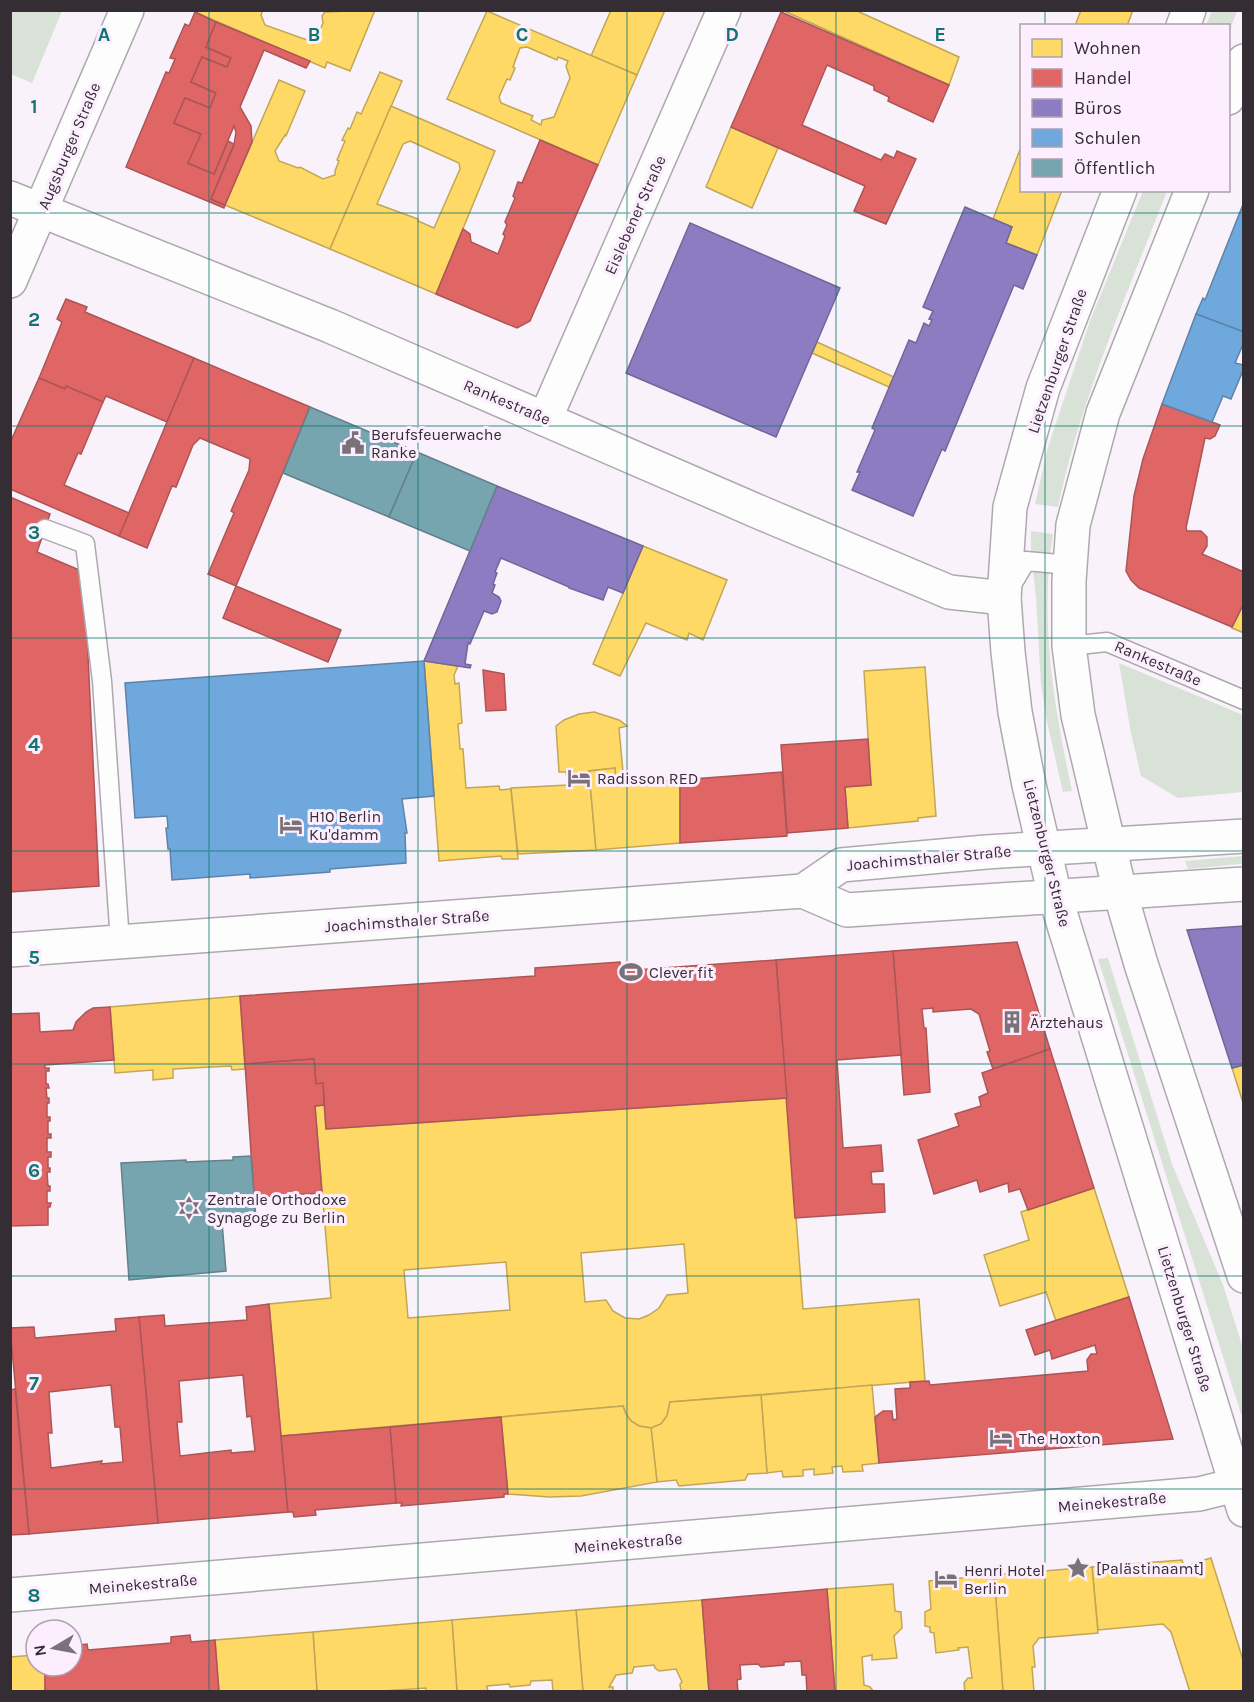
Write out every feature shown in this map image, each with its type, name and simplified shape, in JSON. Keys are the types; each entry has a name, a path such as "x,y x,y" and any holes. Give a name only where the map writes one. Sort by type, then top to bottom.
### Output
{"main road":[{"name":"Augsburger Straße","path":"10,281 127,10"},
{"name":"Eislebener Straße","path":"545,419 724,10"},
{"path":"1230,93 1244,61"},
{"name":"Lietzenburger Straße","path":"1119,192 1037,410 1010,507 1004,598 1015,712 1055,896 1241,1493"},
{"path":"1191,192 1103,413 1073,525 1069,646 1078,715 1120,892 1141,964 1244,1276"},
{"name":"Rankestraße","path":"10,198 330,326 799,530 949,592 1004,598"},
{"name":"Joachimsthaler Straße","path":"803,891 841,865 1244,836"},
{"name":"Joachimsthaler Straße","path":"10,950 803,891 847,910 1244,884"},
{"name":"Meinekestraße","path":"10,1595 1198,1494 1241,1493"}],"lane":[{"path":"45,529 85,544 102,681 120,942"},
{"path":"1004,598 1026,561 1070,565"},
{"name":"Rankestraße","path":"1069,646 1107,642 1244,700"}],"shaded area":[{"path":"10,11 62,11 32,83 11,74"},
{"path":"1212,11 1237,11 1230,29 1230,24 1206,24"},
{"path":"1143,192 1167,192 1092,386 1058,507 1035,504 1048,447 1090,321"},
{"path":"1031,531 1053,534 1048,599 1050,663 1059,727 1072,791 1063,792 1041,685"},
{"path":"1119,663 1243,715 1243,792 1178,798 1141,776"},
{"path":"1243,856 1243,864 1188,869 1185,861"},
{"path":"1108,958 1172,1164 1223,1285 1243,1348 1244,1414 1241,1414 1098,959"}],"building: Wohnen":[{"path":"196,10 263,10 261,15 265,25 307,40 317,37 325,12 375,10 350,71 327,62 325,68 195,12"},
{"path":"611,10 665,10 637,75 591,56"},
{"path":"782,10 855,10 959,57 949,85"},
{"path":"1081,10 1133,10 1128,24 1076,24"},
{"path":"487,11 637,75 598,165 447,99","holes":["527,47 557,60 558,57 568,61 566,66 570,78 554,117 542,120 541,125 531,120 533,116 501,103 499,97 507,79 510,80 520,48"]},
{"path":"380,72 402,81 330,249 225,205 279,80 305,91 286,136 275,151 279,161 300,167 323,179 335,175 339,161 337,160 345,141 342,140 348,128 350,129 357,112 361,114"},
{"path":"391,106 495,151 436,294 330,249","holes":["410,141 459,163 460,169 434,228 418,219 377,204 403,144"]},
{"path":"731,127 778,148 752,208 706,187"},
{"path":"1020,150 1020,192 1061,192 1037,255 1006,243 1012,227 993,219"},
{"path":"817,342 894,377 889,387 812,353"},
{"path":"643,546 727,580 703,640 689,633 687,640 646,623 620,676 593,664"},
{"path":"1244,603 1244,633 1232,628"},
{"path":"424,661 458,666 454,675 455,684 459,683 462,723 458,724 460,749 463,749 466,788 499,786 500,790 511,789 518,859 502,859 501,856 439,861"},
{"path":"925,667 936,816 918,818 918,821 848,828 845,787 871,785 864,671"},
{"name":"Radisson RED","path":"594,712 619,720 627,726 619,728 624,783 616,784 615,768 589,771 596,850 518,854 511,788 568,785 566,772 559,772 556,726 579,714"},
{"path":"615,768 616,784 680,780 680,843 596,850 589,771"},
{"path":"240,996 245,1069 232,1070 231,1066 173,1069 173,1078 153,1080 153,1070 115,1073 110,1007"},
{"path":"1244,1065 1244,1106 1232,1068"},
{"path":"787,1098 803,1309 919,1299 925,1381 670,1402 667,1416 661,1424 651,1428 639,1426 631,1421 623,1406 281,1436 269,1304 331,1298 315,1106 324,1105 326,1129","holes":["684,1244 688,1293 667,1295 659,1308 639,1319 625,1318 613,1311 606,1300 585,1302 581,1253","506,1262 510,1310 408,1318 404,1270"]},
{"path":"1094,1188 1129,1297 1056,1321 1046,1292 1000,1306 984,1255 1029,1240 1021,1212"},
{"path":"872,1385 879,1463 862,1465 863,1471 843,1472 842,1466 832,1467 833,1473 814,1475 814,1469 803,1470 803,1476 783,1477 782,1471 767,1473 761,1395"},
{"path":"761,1395 767,1473 748,1474 745,1480 679,1486 676,1480 657,1482 651,1428 661,1424 667,1416 670,1402"},
{"path":"623,1406 631,1421 639,1426 651,1428 657,1482 581,1496 549,1497 508,1494 501,1417"},
{"path":"1211,1558 1244,1663 1244,1692 1190,1692 1171,1632 1163,1624 1098,1630 1092,1567 1182,1560 1184,1566"},
{"path":"1092,1567 1098,1633 1039,1638 1033,1646 1034,1692 1003,1692 994,1575"},
{"path":"994,1575 1003,1692 965,1692 964,1683 968,1678 972,1678 968,1647 936,1653 934,1633 930,1632 930,1627 925,1626 925,1612 931,1609 929,1581"},
{"path":"893,1584 895,1611 901,1612 902,1628 894,1636 897,1658 872,1660 872,1655 862,1657 864,1685 870,1687 874,1692 835,1692 827,1589"},
{"path":"702,1600 709,1692 681,1692 682,1682 676,1669 659,1671 654,1665 634,1667 632,1673 616,1675 609,1687 613,1687 613,1692 583,1692 576,1610"},
{"path":"576,1610 583,1692 553,1692 552,1680 531,1681 530,1685 510,1687 509,1684 487,1686 488,1692 457,1692 452,1620"},
{"path":"452,1620 457,1692 426,1692 426,1688 368,1692 317,1692 313,1632"},
{"path":"313,1632 317,1692 219,1692 215,1640"},
{"path":"24,1656 24,1678 45,1678 45,1692 10,1692 10,1657"}],"building: Handel":[{"path":"195,12 216,22 206,47 231,58 227,67 202,57 191,82 216,93 210,108 185,98 174,123 201,134 188,163 214,174 228,141 234,144 211,199 225,205 224,208 126,167 166,72 169,73 175,59 170,58 185,24 189,26"},
{"path":"781,12 949,85 933,122 888,101 889,97 874,90 874,86 827,65 802,125 881,160 885,154 894,158 897,151 916,159 886,224 854,211 865,186 731,127"},
{"path":"216,22 310,61 306,68 264,50 240,107 251,126 252,142 225,205 211,199 234,145 236,132 234,126 214,174 188,163 201,134 174,123 185,98 210,108 216,93 191,82 202,57 227,67 231,58 206,47"},
{"path":"540,140 598,165 530,321 517,328 436,294 463,229 470,234 471,242 498,254 505,236 503,234 507,225 505,222 515,198 513,196 518,182 522,183"},
{"path":"66,299 87,307 85,312 194,358 167,422 106,396 103,402 66,386 65,389 39,378 62,322 57,319"},
{"path":"194,358 310,407 236,586 208,574 234,513 231,511 249,470 250,459 200,438 193,445 176,487 172,486 147,548 119,536"},
{"path":"39,378 65,389 66,386 103,402 81,454 78,453 64,485 129,513 119,536 10,489 10,443"},
{"path":"1162,404 1220,425 1215,436 1210,439 1205,438 1186,528 1187,531 1201,531 1207,537 1207,546 1202,554 1244,572 1244,603 1232,627 1139,588 1126,571 1134,496 1143,459"},
{"path":"10,497 50,514 37,552 84,572 99,886 10,892"},
{"path":"236,586 341,630 328,662 223,618"},
{"path":"483,670 504,674 506,710 486,711"},
{"path":"868,739 871,785 845,787 848,828 787,833 781,745"},
{"path":"782,772 787,836 680,843 680,780"},
{"name":"Ärztehaus","path":"1017,942 1050,1049 993,1069 979,1014 971,1009 933,1012 933,1008 922,1009 924,1028 926,1028 930,1092 904,1095 893,951"},
{"path":"893,951 901,1055 837,1060 843,1148 881,1145 883,1171 871,1172 872,1184 884,1184 885,1212 795,1218 776,960"},
{"path":"776,960 787,1098 326,1129 323,1083 316,1084 314,1059 245,1064 240,996 535,976 535,968 620,962 621,971"},
{"path":"110,1007 114,1060 45,1065 45,1068 49,1068 49,1071 46,1071 46,1084 49,1088 46,1088 47,1098 49,1098 47,1117 50,1117 48,1134 51,1134 51,1138 47,1138 47,1152 51,1152 51,1157 48,1157 50,1172 47,1172 50,1191 47,1191 47,1203 51,1203 48,1207 48,1225 10,1226 10,1014 39,1013 40,1032 73,1030 76,1022 86,1012 93,1008"},
{"path":"1050,1049 1094,1188 1028,1210 1020,1189 1009,1192 1008,1183 980,1192 977,1180 934,1194 918,1140 959,1126 955,1114 981,1106 979,1097 988,1093 982,1073"},
{"path":"314,1059 316,1084 323,1083 324,1105 315,1106 322,1193 254,1197 245,1064"},
{"path":"1129,1297 1173,1439 879,1463 875,1417 883,1411 892,1411 893,1420 897,1419 895,1389 910,1388 910,1382 929,1381 930,1385 1088,1371 1087,1360 1091,1354 1097,1354 1095,1345 1052,1359 1050,1350 1035,1355 1026,1330"},
{"path":"269,1304 288,1512 158,1523 139,1317 164,1315 165,1326 247,1320 246,1307","holes":["243,1375 247,1417 251,1416 255,1451 231,1453 231,1450 180,1456 177,1422 182,1422 179,1381"]},
{"path":"139,1317 158,1523 29,1534 10,1328 34,1327 35,1338 116,1331 115,1319","holes":["111,1385 115,1427 120,1427 123,1462 101,1464 102,1461 51,1468 48,1433 52,1433 49,1392"]},
{"path":"15,1389 29,1534 10,1535 10,1390"},
{"path":"501,1417 508,1494 504,1494 504,1497 401,1506 402,1503 396,1503 390,1427"},
{"path":"390,1427 396,1503 315,1510 316,1515 294,1517 293,1512 288,1512 281,1436"},
{"path":"827,1589 835,1692 807,1692 806,1675 802,1675 801,1661 761,1667 758,1664 740,1665 741,1679 737,1680 738,1692 709,1692 702,1600"},
{"path":"190,1635 191,1642 215,1640 219,1692 45,1692 45,1678 84,1678 84,1644 87,1644 88,1650 171,1643 171,1637"}],"building: Büros":[{"path":"965,207 1012,227 1006,243 1037,255 1023,289 1014,285 945,451 942,449 913,516 852,490 875,430 872,428 909,340 916,343 924,323 929,326 932,320 929,319 933,311 923,307"},
{"path":"690,223 840,288 776,437 626,373"},
{"path":"497,486 643,546 623,593 608,587 603,600 569,588 501,558 495,572 497,573 492,593 501,601 497,612 492,614 484,611 470,644 468,643 465,664 471,665 470,668 424,661"},
{"path":"1244,926 1244,1065 1232,1068 1187,930"}],"building: Schulen":[{"path":"1244,202 1244,332 1196,314 1203,298 1205,300"},
{"path":"1196,314 1244,332 1244,342 1235,363 1244,365 1244,368 1231,399 1223,396 1212,422 1162,404"},
{"path":"424,661 434,796 402,799 407,833 405,833 406,863 250,878 250,874 172,880 166,828 168,828 167,816 135,818 125,683"}],"building: Öffentlich":[{"path":"310,407 417,452 389,517 283,473"},
{"path":"417,452 497,486 470,551 389,517"},
{"name":"Zentrale Orthodoxe Synagoge zu Berlin","path":"251,1156 256,1219 222,1222 226,1271 129,1280 121,1163 233,1160 233,1157"}],"place":[{"name":"Berufsfeuerwache Ranke","path":"353,443"},
{"name":"Radisson RED","path":"579,778"},
{"name":"H10 Berlin Ku'damm","path":"291,825"},
{"name":"Clever fit","path":"631,972"},
{"name":"Ärztehaus","path":"1012,1022"},
{"name":"Zentrale Orthodoxe Synagoge zu Berlin","path":"189,1208"},
{"name":"The Hoxton","path":"1001,1438"},
{"name":"[Palästinaamt]","path":"1078,1568"},
{"name":"Henri Hotel Berlin","path":"946,1579"}]}
